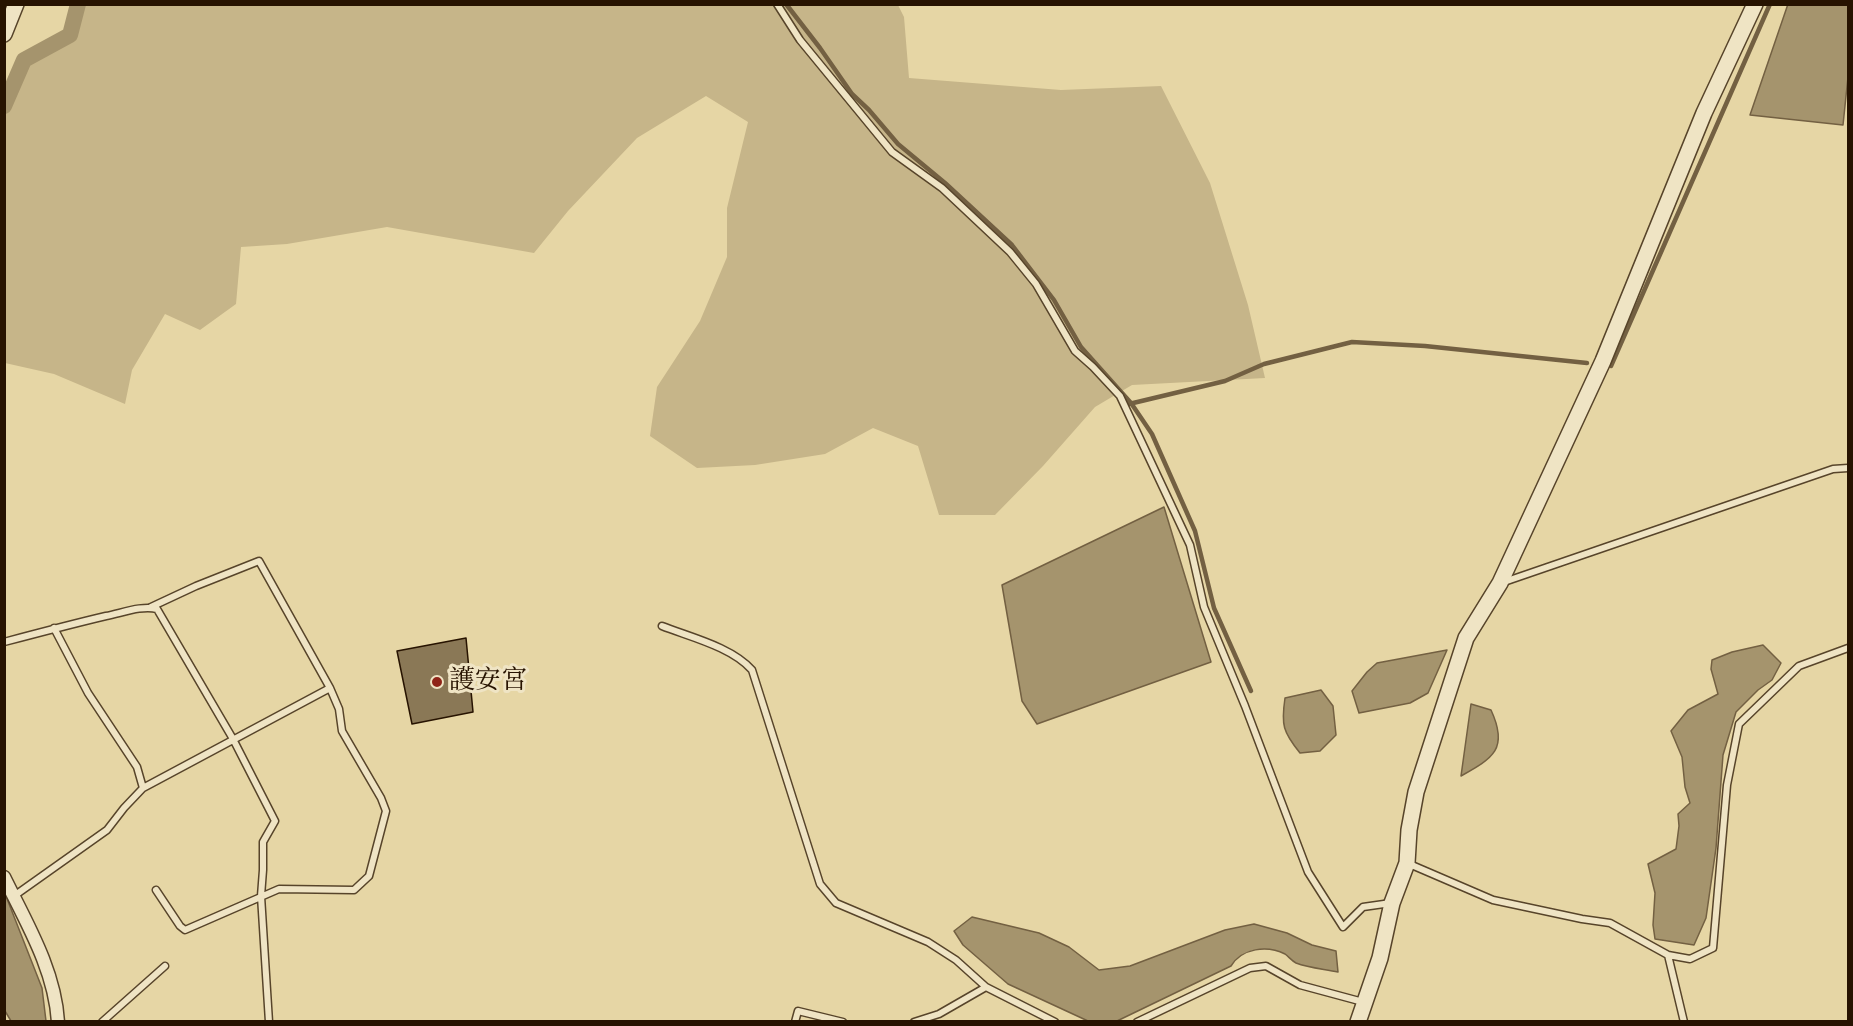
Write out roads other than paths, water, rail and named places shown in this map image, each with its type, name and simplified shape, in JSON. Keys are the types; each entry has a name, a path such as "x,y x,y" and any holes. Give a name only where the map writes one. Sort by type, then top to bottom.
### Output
{"street":[{"path":"4,34 16,4"},
{"path":"1358,1022 1380,958 1392,903 1407,863 1416,792 1466,638 1500,583 1603,361 1704,113 1755,4"},
{"path":"4,877 47,969 57,1004 58,1022"}],"lane":[{"path":"777,4 800,40 892,152 942,188 1010,252 1036,284 1075,351 1093,366 1120,396 1190,545 1204,607 1245,706 1308,872 1342,927 1363,907 1392,903"},
{"path":"1500,583 1833,469 1848,468"},
{"path":"4,642 54,628 151,607 259,561 330,688 339,709 342,731 381,798 386,811 369,876 354,890 279,889 185,930 156,890"},
{"path":"151,607 157,609 232,739 274,821 263,842 261,896 269,1022"},
{"path":"662,626 733,654 752,669 820,884 836,903 928,942 956,960 986,987 1055,1022"},
{"path":"54,628 88,693 137,767 143,788"},
{"path":"1407,863 1492,900 1582,920 1610,923 1668,955 1690,959 1713,948 1726,785 1739,724 1799,666 1848,648"},
{"path":"14,896 106,831 143,788 330,688"},
{"path":"1668,955 1684,1022"},
{"path":"102,1022 165,966"},
{"path":"1137,1022 1250,968 1266,966 1300,985 1364,1002"},
{"path":"914,1022 939,1014 986,987"},
{"path":"795,1022 798,1011 843,1022"}],"waterway":[{"path":"4,106 24,60 70,35 78,4"},
{"path":"786,4 852,94 898,144 945,183 1012,245 1054,300 1081,347 1131,403 1152,434 1195,531 1214,608 1251,691"},
{"path":"1611,366 1770,4"},
{"path":"1129,404 1225,381 1264,364 1352,342 1425,346 1587,363"}],"place":[{"name":"護安宮","path":"437,682"}]}
